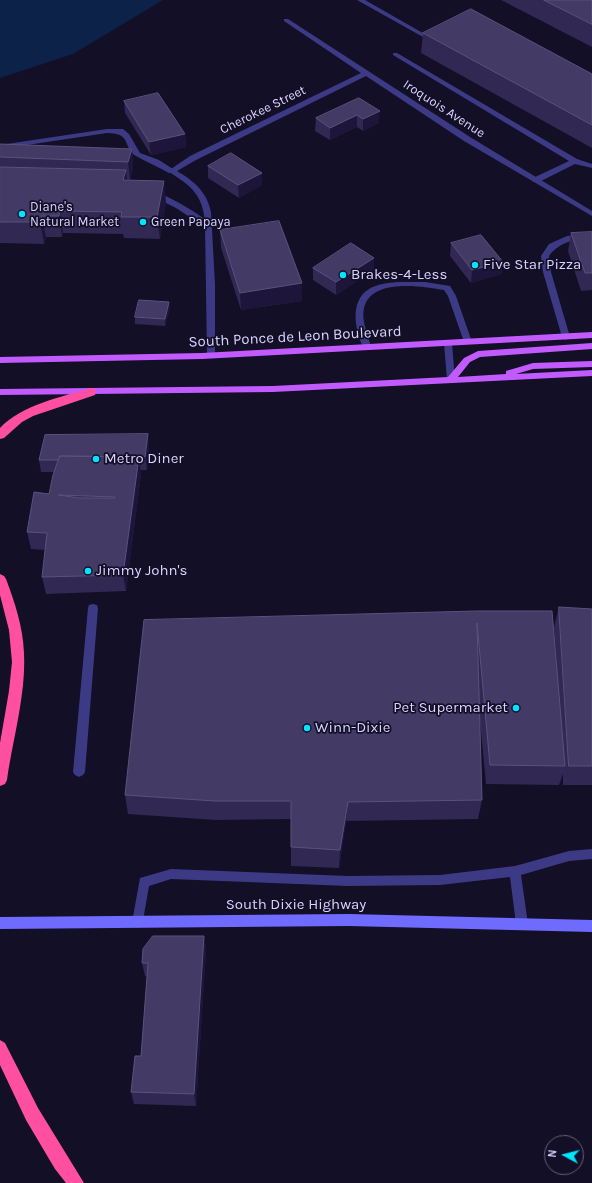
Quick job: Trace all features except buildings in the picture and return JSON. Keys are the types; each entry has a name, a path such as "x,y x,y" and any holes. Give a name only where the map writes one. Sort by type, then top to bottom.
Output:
{"highway":[{"path":"0,434 3,430 19,419 91,392"},
{"path":"0,579 12,616 18,661 0,780"},
{"path":"0,1048 32,1114 61,1163 76,1183"}],"main road":[{"name":"South Ponce de Leon Boulevard","path":"0,360 211,355 592,335"},
{"path":"451,380 466,360 478,354 592,346"},
{"path":"492,378 533,366 592,364"},
{"path":"0,392 273,389 592,373"},
{"name":"South Dixie Highway","path":"0,923 349,920 592,926"}],"street":[{"path":"360,0 425,36"},
{"name":"Iroquois Avenue","path":"286,20 467,139 592,214"},
{"path":"395,54 574,161 592,166"},
{"name":"Cherokee Street","path":"172,171 194,158 366,73"},
{"path":"0,148 107,131 120,131 126,136 133,154 156,162 189,180 203,197 207,209 211,355"},
{"path":"36,142 38,148 44,150"},
{"path":"536,180 574,161"},
{"path":"146,190 159,195 208,225"},
{"path":"566,337 547,272 544,256 552,246 570,238 592,236"},
{"path":"367,347 360,318 360,306 365,296 375,289 394,284 427,284 447,288 452,296 468,342"},
{"path":"448,343 451,380"},
{"path":"79,772 93,608"},
{"path":"138,922 144,882 171,874 348,881 440,880 515,872 569,856 592,854"},
{"path":"515,872 522,924"}],"water":[{"path":"0,0 163,0 73,54 0,78"}],"place":[{"name":"Diane's Natural Market","path":"22,214"},
{"name":"Green Papaya","path":"143,222"},
{"name":"Five Star Pizza","path":"475,265"},
{"name":"Brakes-4-Less","path":"343,275"},
{"name":"Metro Diner","path":"96,459"},
{"name":"Jimmy John's","path":"88,571"},
{"name":"Pet Supermarket","path":"516,708"},
{"name":"Winn-Dixie","path":"307,728"}]}
